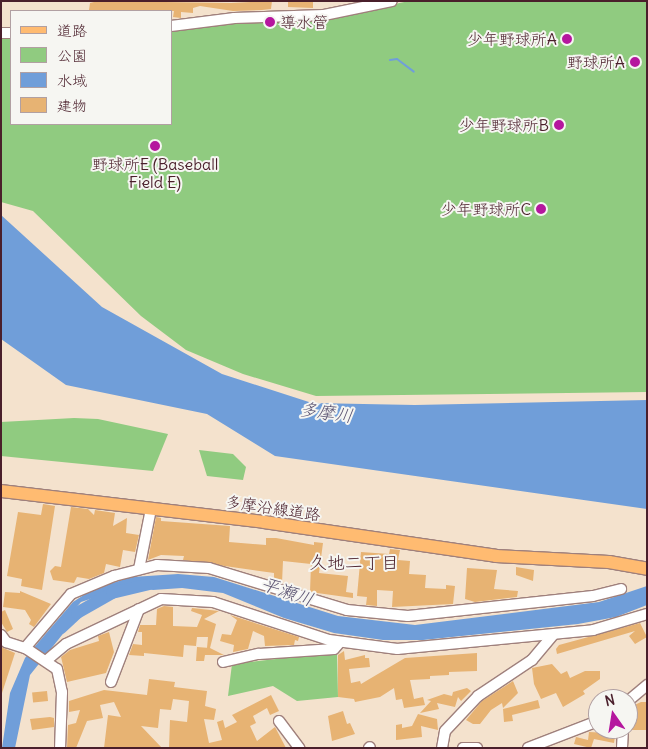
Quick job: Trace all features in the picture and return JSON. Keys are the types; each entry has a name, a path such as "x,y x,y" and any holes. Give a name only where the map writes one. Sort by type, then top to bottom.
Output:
{"main road":[{"name":"多摩沿線道路","path":"1,491 151,509 496,556 609,562 647,569"}],"street":[{"path":"172,26 234,18 324,15 362,4 392,1"},
{"path":"139,569 151,509"},
{"path":"26,648 71,594 139,569 170,565 209,568 347,610 408,616 592,596 621,589"},
{"path":"45,659 66,644 161,599 213,602 340,642 372,647 430,648 553,635 593,630 647,614"},
{"path":"111,682 139,609"},
{"path":"1,635 6,642 26,648 45,659 57,669 62,692 60,748"},
{"path":"442,748 445,731 478,696 532,660 553,635"},
{"path":"223,662 259,654 334,649 340,642"},
{"path":"279,721 300,748"},
{"path":"528,748 588,725"},
{"path":"463,748 477,748"}],"green space":[{"path":"409,1 647,1 647,392 316,396 243,374 186,350 141,316 33,211 1,202 1,38 10,37 10,125 172,125 172,30 245,21 329,18"},
{"path":"74,418 98,419 168,434 153,471 1,456 1,422"},
{"path":"199,450 233,454 246,467 243,480 207,476"},
{"path":"337,652 338,697 297,701 273,686 228,696 232,664"}],"water":[{"name":"多摩川","path":"1,215 102,307 222,374 312,403 415,405 647,400 647,509 275,456 207,414 66,385 1,339"},
{"path":"178,574 214,577 338,616 415,625 599,602 647,586 647,605 616,617 578,624 423,640 383,640 334,633 284,618 223,593 182,588 153,590 132,585 81,602 74,610 70,625 30,675 15,748 2,748 10,693 25,658 73,602 93,589 132,577"}],"building":[{"path":"98,1 231,3 272,1 271,9 262,10 233,11 200,6 193,8 193,13 181,12 181,18 173,17 174,11 172,10 89,10 90,3"},
{"path":"288,1 313,1 313,8 288,7"},
{"path":"43,504 55,506 42,590 21,586 22,579 7,576 18,512 41,515"},
{"path":"71,507 88,509 94,515 95,510 115,513 113,526 127,518 126,533 139,535 135,552 123,550 120,567 106,564 104,573 89,579 77,577 74,583 53,580 50,571 55,566 61,567"},
{"path":"156,517 161,518 161,521 230,526 229,542 266,545 266,538 276,538 314,545 314,542 323,543 319,573 348,576 346,592 353,593 353,598 310,592 311,564 283,561 282,583 274,580 274,573 183,560 184,556 161,555 148,560"},
{"path":"390,549 400,550 398,560 410,561 409,574 426,575 425,588 446,589 446,585 455,586 453,604 392,607 393,591 377,590 377,606 366,605 367,597 357,596 361,552 389,554"},
{"path":"516,567 534,570 533,581 516,575"},
{"path":"467,568 497,570 494,589 518,591 517,597 475,602 465,599"},
{"path":"20,591 51,604 34,627 29,624 31,620 25,610 3,607 5,592 20,593"},
{"path":"164,606 173,607 173,626 197,627 202,615 191,611 192,608 219,611 204,619 216,624 210,648 207,648 208,637 197,637 196,646 184,645 183,657 144,653 144,656 129,655 133,644 142,645 142,632 138,632 140,625 156,625 157,609"},
{"path":"5,610 13,629 7,632 1,622 1,612"},
{"path":"230,615 299,637 298,641 295,640 294,645 265,646 264,636 253,631 248,649 233,652 234,645 220,641 222,634 231,635 237,620"},
{"path":"640,623 647,637 635,644 629,636 635,631 557,654 556,649 559,645"},
{"path":"109,632 114,652 106,673 67,682 61,657 70,650 99,641 98,636"},
{"path":"1,647 15,653 2,693 1,692"},
{"path":"197,647 210,648 224,655 205,655 204,661 196,661"},
{"path":"344,651 345,660 365,655 365,658 369,658 370,667 349,669 351,683 360,681 361,684 405,658 477,653 477,671 449,672 449,675 430,676 430,679 410,680 414,699 423,697 425,705 404,708 402,699 396,700 394,688 380,697 355,702 354,699 338,697 338,655"},
{"path":"552,664 561,674 567,671 570,678 585,671 600,671 600,679 583,691 585,694 563,707 556,693 541,699 534,684 532,668"},
{"path":"149,679 175,682 174,687 207,691 205,706 216,709 214,720 204,719 209,743 222,740 217,722 223,720 225,728 237,722 232,715 271,695 279,711 270,715 267,708 253,716 256,723 250,726 257,741 275,727 286,748 169,748 170,720 187,722 189,701 173,699 171,710 160,709 158,728 141,726 162,748 104,748 108,715 121,717 114,702 100,705 103,718 87,721 76,748 67,748 68,725 76,723 80,710 69,712 69,701 104,690 147,695"},
{"path":"513,681 518,693 503,708 502,703 491,710 480,724 473,724 466,720 482,701"},
{"path":"467,688 471,691 461,701 458,697 455,707 437,703 439,709 420,713 431,701 427,700 444,694 452,696 453,692"},
{"path":"47,691 48,701 33,703 32,693"},
{"path":"538,700 540,708 512,715 513,721 504,722 503,709"},
{"path":"646,702 647,730 638,730 638,703"},
{"path":"343,711 347,724 350,723 355,734 332,741 328,716"},
{"path":"418,714 437,719 438,730 421,726 422,737 396,740 396,725 402,724 402,728 412,726"},
{"path":"54,718 54,727 32,730 30,719"},
{"path":"576,737 588,740 594,739 591,748 574,744"},
{"path":"594,739 615,739 614,743"}],"waterway":[{"path":"390,60 397,59 414,72"},
{"name":"平瀬川","path":"61,628 77,613 112,593 154,583"}],"place":[{"name":"導水管","path":"270,22"},
{"name":"少年野球所A","path":"567,39"},
{"name":"野球所A","path":"635,62"},
{"name":"少年野球所B","path":"559,125"},
{"name":"野球所E (Baseball Field E)","path":"155,146"},
{"name":"少年野球所C","path":"541,209"}],"district":[{"name":"久地二丁目","path":"354,563"}]}
